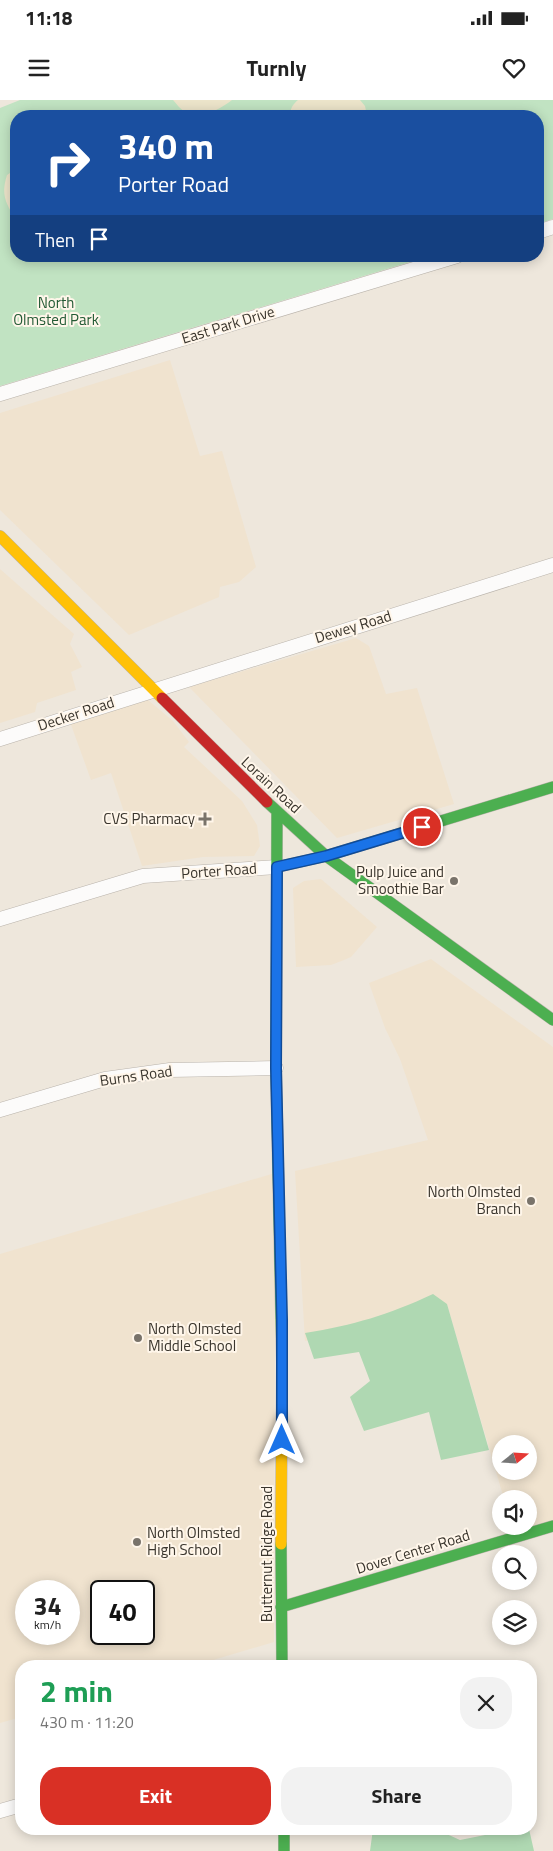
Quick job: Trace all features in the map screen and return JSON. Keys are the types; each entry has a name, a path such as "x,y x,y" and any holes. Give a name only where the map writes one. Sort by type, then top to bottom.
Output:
{"street":[{"name":"East Park Drive","path":"0,394 437,262"},
{"name":"Lorain Road","path":"0,536 277,813 326,856 553,1020"},
{"name":"Dewey Road","path":"152,689 553,565"},
{"name":"Decker Road","path":"0,739 152,689"},
{"name":"Porter Road","path":"0,920 143,876 277,867 326,856 553,787"},
{"name":"Butternut Ridge Road","path":"277,813 276,1068 282,1320 282,1660"},
{"name":"Burns Road","path":"0,1110 105,1079 170,1070 276,1068"},
{"name":"Dover Center Road","path":"281,1607 553,1526"},
{"path":"0,1811 15,1807"},
{"path":"284,1835 284,1851"}],"shaded area":[{"path":"170,360 200,456 222,451 256,567 239,582 220,587 219,597 129,635 0,510 0,413"},
{"path":"0,569 74,634 70,644 82,667 71,672 76,690 37,703 35,712 0,723"},
{"path":"356,638 369,646 386,694 417,688 454,804 337,838 189,687"},
{"path":"148,700 173,721 189,742 184,747 242,801 257,825 260,846 254,856 203,857 142,866 111,773 91,780 70,722"},
{"path":"321,879 377,927 351,957 331,965 296,967 293,888 304,881"},
{"path":"431,959 553,1047 553,1520 537,1525 537,1490 501,1490 498,1480 538,1480 538,1435 492,1435 492,1458 447,1304 305,1341 295,1171 428,1140 400,1059 385,1028 369,983"},
{"path":"275,1173 274,1642 213,1660 15,1660 15,1719 0,1723 0,1254"}],"green space":[{"name":"North Olmsted Park","path":"20,100 553,100 553,219 544,222 544,110 10,110 10,262 410,262 0,386 0,108"},
{"path":"433,1294 447,1304 489,1450 441,1460 429,1412 364,1431 350,1397 370,1381 359,1352 314,1359 305,1333 370,1318 401,1308"},
{"path":"372,1835 449,1835 460,1840 485,1835 530,1835 534,1851 370,1851"}],"sand":[{"path":"173,100 232,100 216,110 183,110"},
{"path":"298,100 360,100 366,110 291,110"},
{"path":"10,173 10,210 4,193 7,175"}],"traffic: fast":[{"path":"277,867 326,856 553,787"},
{"path":"267,802 326,856 553,1020"},
{"path":"277,813 276,1068 282,1363"},
{"path":"281,1607 553,1526"},
{"path":"281,1544 282,1660"},
{"path":"284,1835 284,1851"}],"traffic: slow":[{"path":"0,536 162,698"},
{"path":"281,1544 282,1363"}],"traffic: jam":[{"path":"162,698 267,802"}],"place":[{"name":"CVS Pharmacy","path":"205,819"},
{"name":"Pulp Juice and Smoothie Bar","path":"454,881"},
{"name":"North Olmsted Branch","path":"531,1201"},
{"name":"North Olmsted Middle School","path":"138,1338"},
{"name":"North Olmsted High School","path":"137,1542"}],"route":[{"path":"282,1440 282,1320 276,1068 277,867 326,856 422,827"}]}
